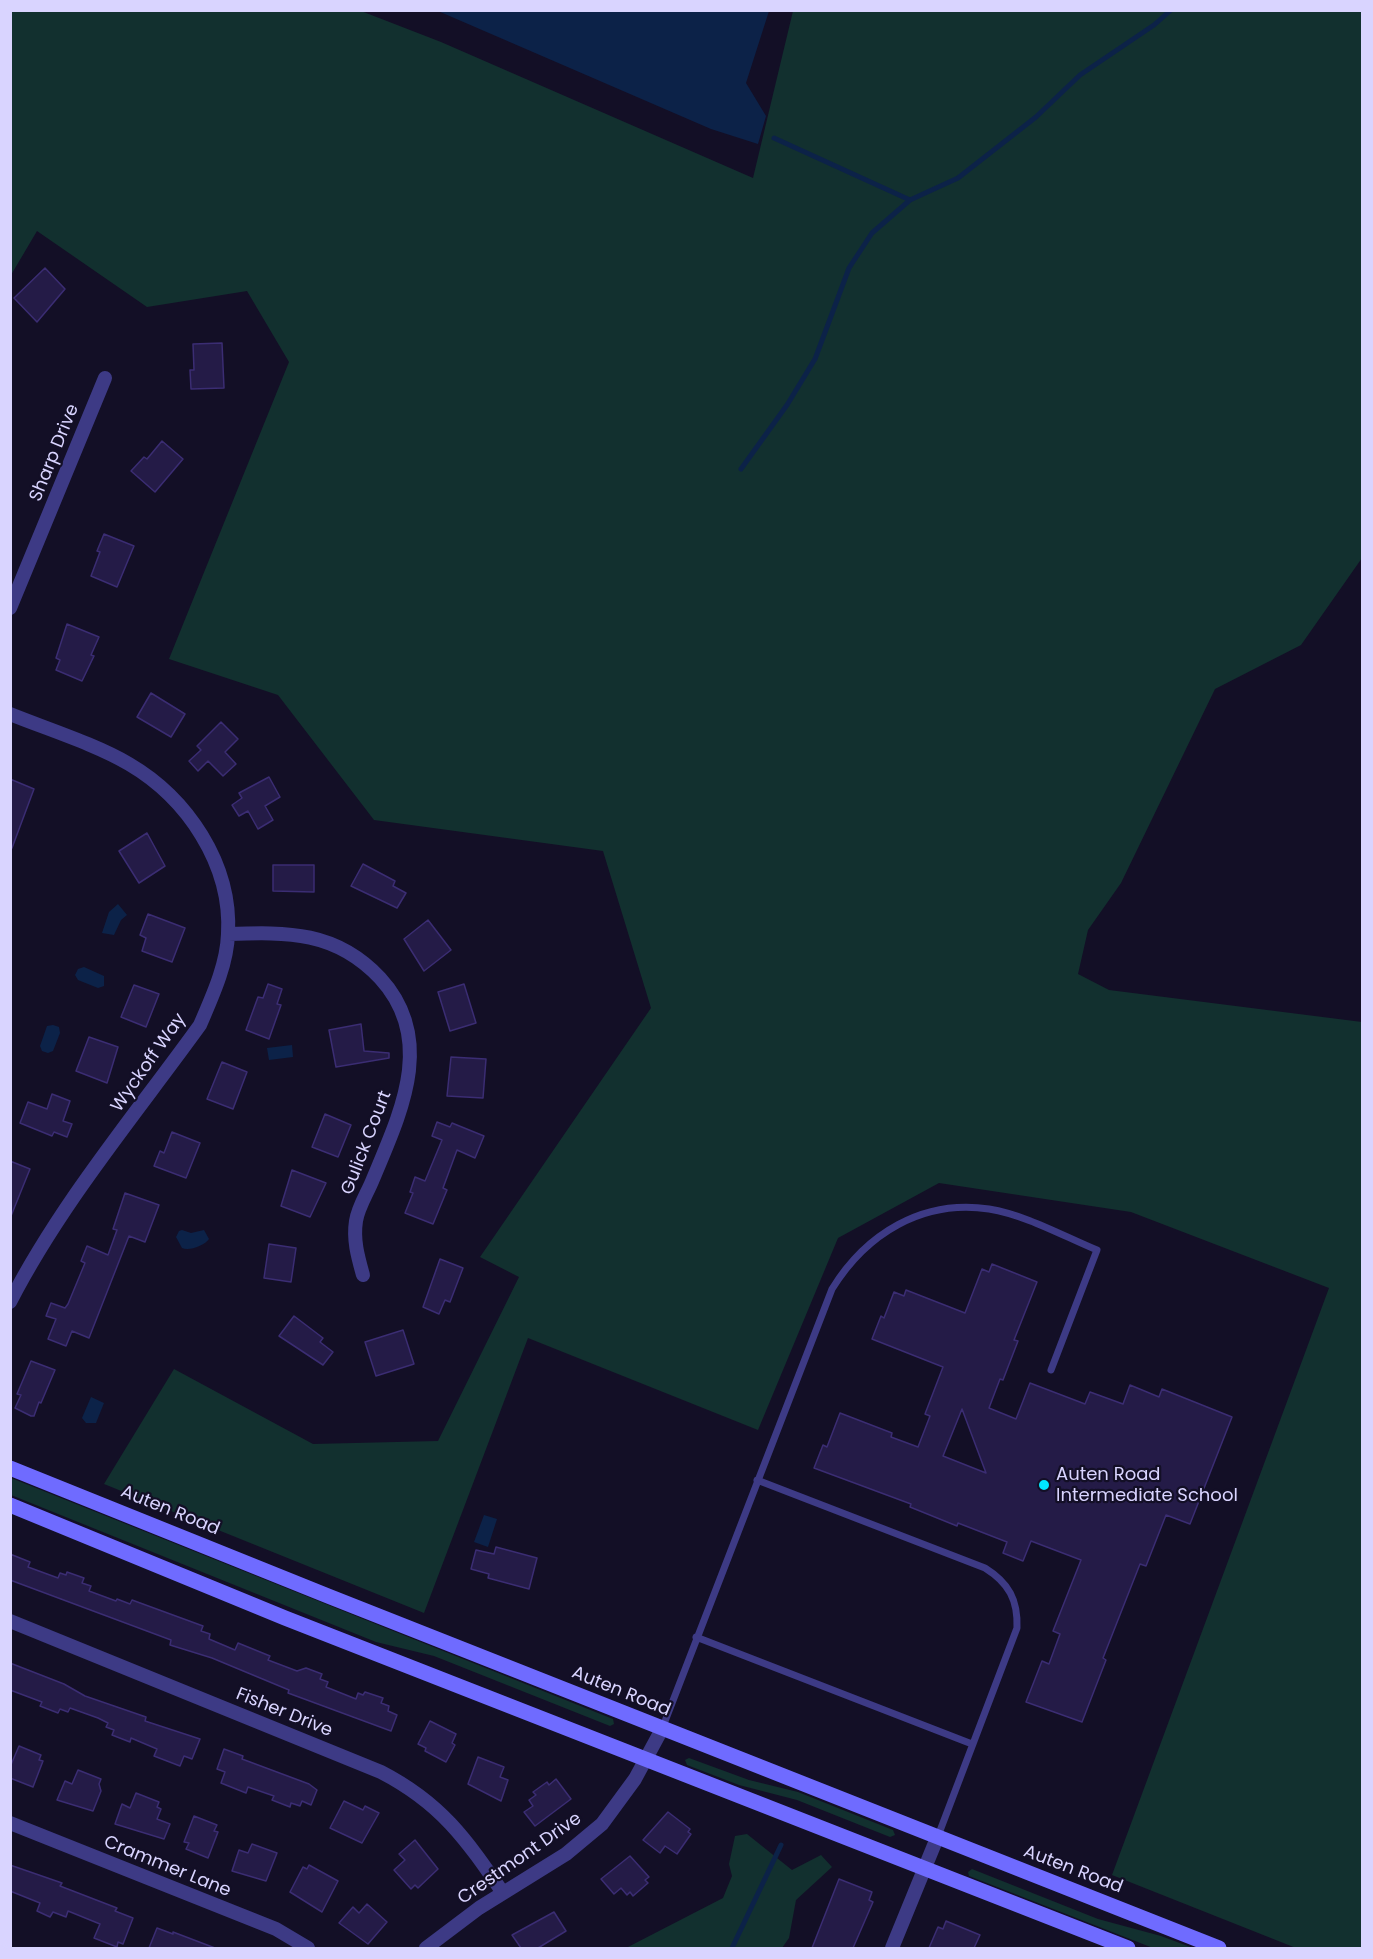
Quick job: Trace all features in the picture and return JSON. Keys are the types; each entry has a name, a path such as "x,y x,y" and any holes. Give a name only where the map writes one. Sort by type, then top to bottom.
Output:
{"street":[{"name":"Sharp Drive","path":"10,608 105,378"},
{"name":"Wyckoff Way","path":"10,714 127,763 173,798 191,818 216,865 228,934 214,993 200,1025 64,1212 30,1264 10,1302"},
{"name":"Gulick Court","path":"228,934 287,934 314,937 335,945 370,968 384,983 399,1008 409,1038 411,1065 399,1118 356,1219 356,1248 363,1275"},
{"name":"Auten Road","path":"10,1468 662,1729 1219,1948"},
{"path":"10,1505 285,1618 1128,1948"},
{"name":"Fisher Drive","path":"10,1621 381,1772 407,1785 446,1817 503,1893"},
{"name":"Crestmont Drive","path":"426,1948 503,1893 566,1854 602,1824 620,1803 662,1729"},
{"name":"Crammer Lane","path":"10,1823 276,1929 308,1948"},
{"path":"892,1948 937,1838"}],"lane":[{"path":"662,1729 832,1289 846,1267 866,1245 889,1227 911,1217 938,1210 966,1207 991,1210 1096,1250 1051,1370"},
{"path":"757,1480 985,1568 1007,1585 1015,1599 1017,1628 937,1838"},
{"path":"696,1637 972,1744"}],"green space":[{"path":"10,11 361,11 441,42 753,178 793,11 1362,11 1362,558 1301,645 1215,689 1121,883 1088,930 1078,974 1109,990 1362,1022 1362,1948 1296,1948 1112,1875 1329,1288 1131,1212 939,1183 838,1238 758,1430 528,1338 424,1613 104,1484 174,1369 313,1444 438,1441 519,1277 480,1257 651,1008 603,851 374,820 278,695 169,659 289,362 247,291 147,307 37,231 11,275"},
{"path":"11,1478 613,1719 614,1724 610,1726 434,1656 376,1642 11,1495"},
{"path":"689,1758 749,1780 798,1792 893,1830 895,1835 890,1837 797,1800 739,1785 687,1765 685,1760"},
{"path":"747,1834 792,1870 821,1855 832,1867 796,1900 789,1938 782,1948 626,1948 723,1898 732,1876 729,1864 735,1836"},
{"path":"972,1869 1098,1919 1161,1936 1193,1948 1153,1948 969,1876 968,1872"}],"water":[{"path":"438,11 769,11 746,83 766,116 758,144 711,129"},
{"path":"118,904 127,915 121,920 114,935 102,933 109,912"},
{"path":"84,967 104,976 104,986 98,988 78,980 75,975 78,969"},
{"path":"47,1026 59,1027 60,1033 53,1051 48,1053 42,1051 40,1046"},
{"path":"292,1045 293,1057 269,1060 267,1048"},
{"path":"182,1230 191,1233 204,1230 209,1239 196,1247 182,1248 176,1237"},
{"path":"91,1397 104,1403 96,1423 86,1423 82,1418"},
{"path":"484,1515 497,1519 488,1547 474,1542"}],"building":[{"path":"45,268 65,289 37,322 14,298"},
{"path":"222,343 224,388 191,389 190,370 194,370 193,344"},
{"path":"162,441 183,459 155,492 131,471 144,457 147,459"},
{"path":"104,534 134,546 117,587 91,576"},
{"path":"67,624 99,637 91,655 94,656 82,681 56,670 60,660 56,658"},
{"path":"151,693 185,714 171,737 137,717"},
{"path":"221,722 238,739 225,752 236,764 223,776 208,761 198,771 189,761 201,750 197,746"},
{"path":"269,777 280,797 265,806 273,820 258,829 248,811 239,816 232,805 242,798 239,793"},
{"path":"10,779 34,789 12,848 10,847"},
{"path":"147,833 165,866 139,883 119,851"},
{"path":"363,864 395,881 393,886 406,893 397,908 351,886"},
{"path":"273,865 314,865 314,892 273,891"},
{"path":"148,914 185,928 172,962 142,951 146,938 140,935"},
{"path":"428,920 451,950 424,971 404,939"},
{"path":"268,984 282,989 277,1004 281,1005 269,1039 246,1030 258,997 263,998"},
{"path":"464,984 476,1023 450,1031 438,992"},
{"path":"134,985 159,994 146,1027 121,1017"},
{"path":"361,1024 364,1051 389,1053 389,1058 336,1067 329,1030"},
{"path":"89,1037 118,1047 107,1083 76,1071"},
{"path":"451,1057 486,1059 483,1098 447,1096"},
{"path":"222,1062 247,1072 233,1109 207,1099"},
{"path":"52,1094 70,1101 63,1121 72,1124 67,1137 54,1132 52,1136 20,1123 28,1102 47,1109"},
{"path":"325,1114 351,1125 338,1157 312,1147"},
{"path":"437,1122 450,1127 452,1123 484,1136 475,1158 457,1150 443,1188 447,1190 433,1224 405,1213 413,1193 410,1192 415,1177 425,1181 442,1140 432,1136"},
{"path":"172,1132 200,1143 186,1178 154,1166 160,1151 164,1153"},
{"path":"10,1161 30,1169 11,1216 10,1216"},
{"path":"292,1170 326,1183 310,1217 281,1206"},
{"path":"125,1193 159,1205 145,1242 129,1236 89,1338 72,1331 66,1346 48,1339 56,1319 46,1316 51,1303 65,1308 68,1304 85,1263 81,1261 87,1246 108,1255 117,1230 113,1229"},
{"path":"269,1244 296,1248 291,1282 264,1278"},
{"path":"440,1259 463,1268 450,1302 445,1300 439,1314 423,1307"},
{"path":"992,1264 1037,1282 1014,1340 1018,1341 989,1408 1016,1419 1030,1383 1085,1404 1090,1392 1123,1404 1130,1385 1159,1397 1162,1389 1232,1417 1190,1524 1166,1515 1146,1566 1140,1564 1103,1658 1106,1660 1082,1722 1026,1702 1042,1661 1049,1664 1060,1634 1053,1631 1081,1560 1031,1541 1023,1561 1003,1553 1007,1542 958,1523 957,1526 910,1507 911,1504 814,1468 823,1445 827,1447 840,1413 892,1433 891,1437 918,1447 930,1416 925,1414 943,1367 872,1339 881,1316 884,1318 894,1292 904,1296 906,1290 965,1313 982,1269 989,1272","holes":["962,1409 986,1473 943,1456"]},
{"path":"294,1316 323,1338 320,1342 333,1352 323,1365 279,1336"},
{"path":"403,1330 414,1364 376,1376 365,1342"},
{"path":"31,1361 55,1370 34,1416 15,1408 21,1395 17,1394"},
{"path":"496,1547 537,1558 529,1589 488,1578 489,1574 471,1569 476,1550 494,1554"},
{"path":"10,1554 30,1562 28,1567 58,1578 60,1573 66,1575 67,1572 84,1578 82,1583 91,1586 89,1591 130,1604 132,1600 203,1626 201,1631 210,1634 209,1639 235,1650 238,1643 270,1656 268,1660 297,1671 306,1668 322,1674 320,1679 328,1682 326,1687 356,1699 358,1693 363,1695 365,1692 383,1698 381,1703 389,1706 388,1711 397,1715 391,1731 288,1693 289,1690 212,1658 170,1645 171,1640 10,1580"},
{"path":"10,1663 64,1684 85,1696 146,1717 145,1721 200,1739 192,1759 184,1756 180,1766 154,1756 157,1749 131,1738 130,1742 112,1735 114,1730 106,1727 108,1723 98,1718 70,1708 68,1712 60,1709 58,1713 40,1706 42,1702 10,1690"},
{"path":"430,1721 456,1734 452,1743 455,1745 446,1762 425,1751 426,1748 418,1744"},
{"path":"19,1746 41,1755 39,1760 43,1761 33,1787 10,1778 10,1767"},
{"path":"224,1749 243,1756 242,1759 309,1784 317,1790 311,1805 302,1801 300,1806 291,1803 290,1807 272,1800 274,1796 248,1787 246,1793 221,1783 225,1772 217,1769"},
{"path":"478,1757 504,1767 500,1777 508,1780 501,1801 468,1784"},
{"path":"78,1770 101,1779 99,1784 101,1791 93,1811 57,1800 65,1781 72,1784"},
{"path":"556,1779 571,1799 535,1826 524,1812 533,1806 529,1800 536,1795 533,1792 547,1782 549,1785"},
{"path":"136,1793 159,1802 157,1807 161,1809 157,1819 170,1824 164,1839 115,1824 122,1804 130,1808"},
{"path":"344,1801 363,1810 365,1806 379,1813 362,1843 330,1828"},
{"path":"668,1812 690,1829 688,1832 691,1834 677,1854 665,1846 660,1853 643,1840"},
{"path":"194,1816 217,1825 214,1831 218,1832 208,1858 186,1849 189,1843 184,1842"},
{"path":"415,1840 438,1869 418,1888 415,1885 411,1889 394,1870 405,1860 399,1854"},
{"path":"252,1844 277,1853 266,1881 232,1871 239,1850 248,1853"},
{"path":"630,1856 649,1877 645,1880 648,1883 633,1896 630,1892 627,1895 621,1888 614,1894 601,1879"},
{"path":"10,1865 62,1883 60,1886 117,1908 115,1911 133,1918 123,1944 118,1942 117,1947 94,1938 100,1924 68,1911 66,1917 53,1912 50,1917 37,1911 40,1903 10,1891"},
{"path":"309,1865 338,1881 322,1912 290,1892 303,1867 307,1869"},
{"path":"839,1879 872,1892 869,1900 873,1902 853,1948 812,1948"},
{"path":"367,1904 387,1922 368,1944 339,1923 353,1907 359,1913"},
{"path":"554,1912 566,1931 538,1948 521,1948 512,1935"},
{"path":"946,1921 980,1935 974,1948 929,1948 938,1927 943,1929"},
{"path":"157,1928 173,1934 173,1932 215,1948 149,1948"}],"waterway":[{"path":"741,469 787,405 815,359 849,268 872,233 910,200 958,178 1036,117 1080,75 1154,25 1171,10"},
{"path":"774,138 910,200"},
{"path":"732,1948 781,1845"}],"place":[{"name":"Auten Road Intermediate School","path":"1044,1485"}]}
